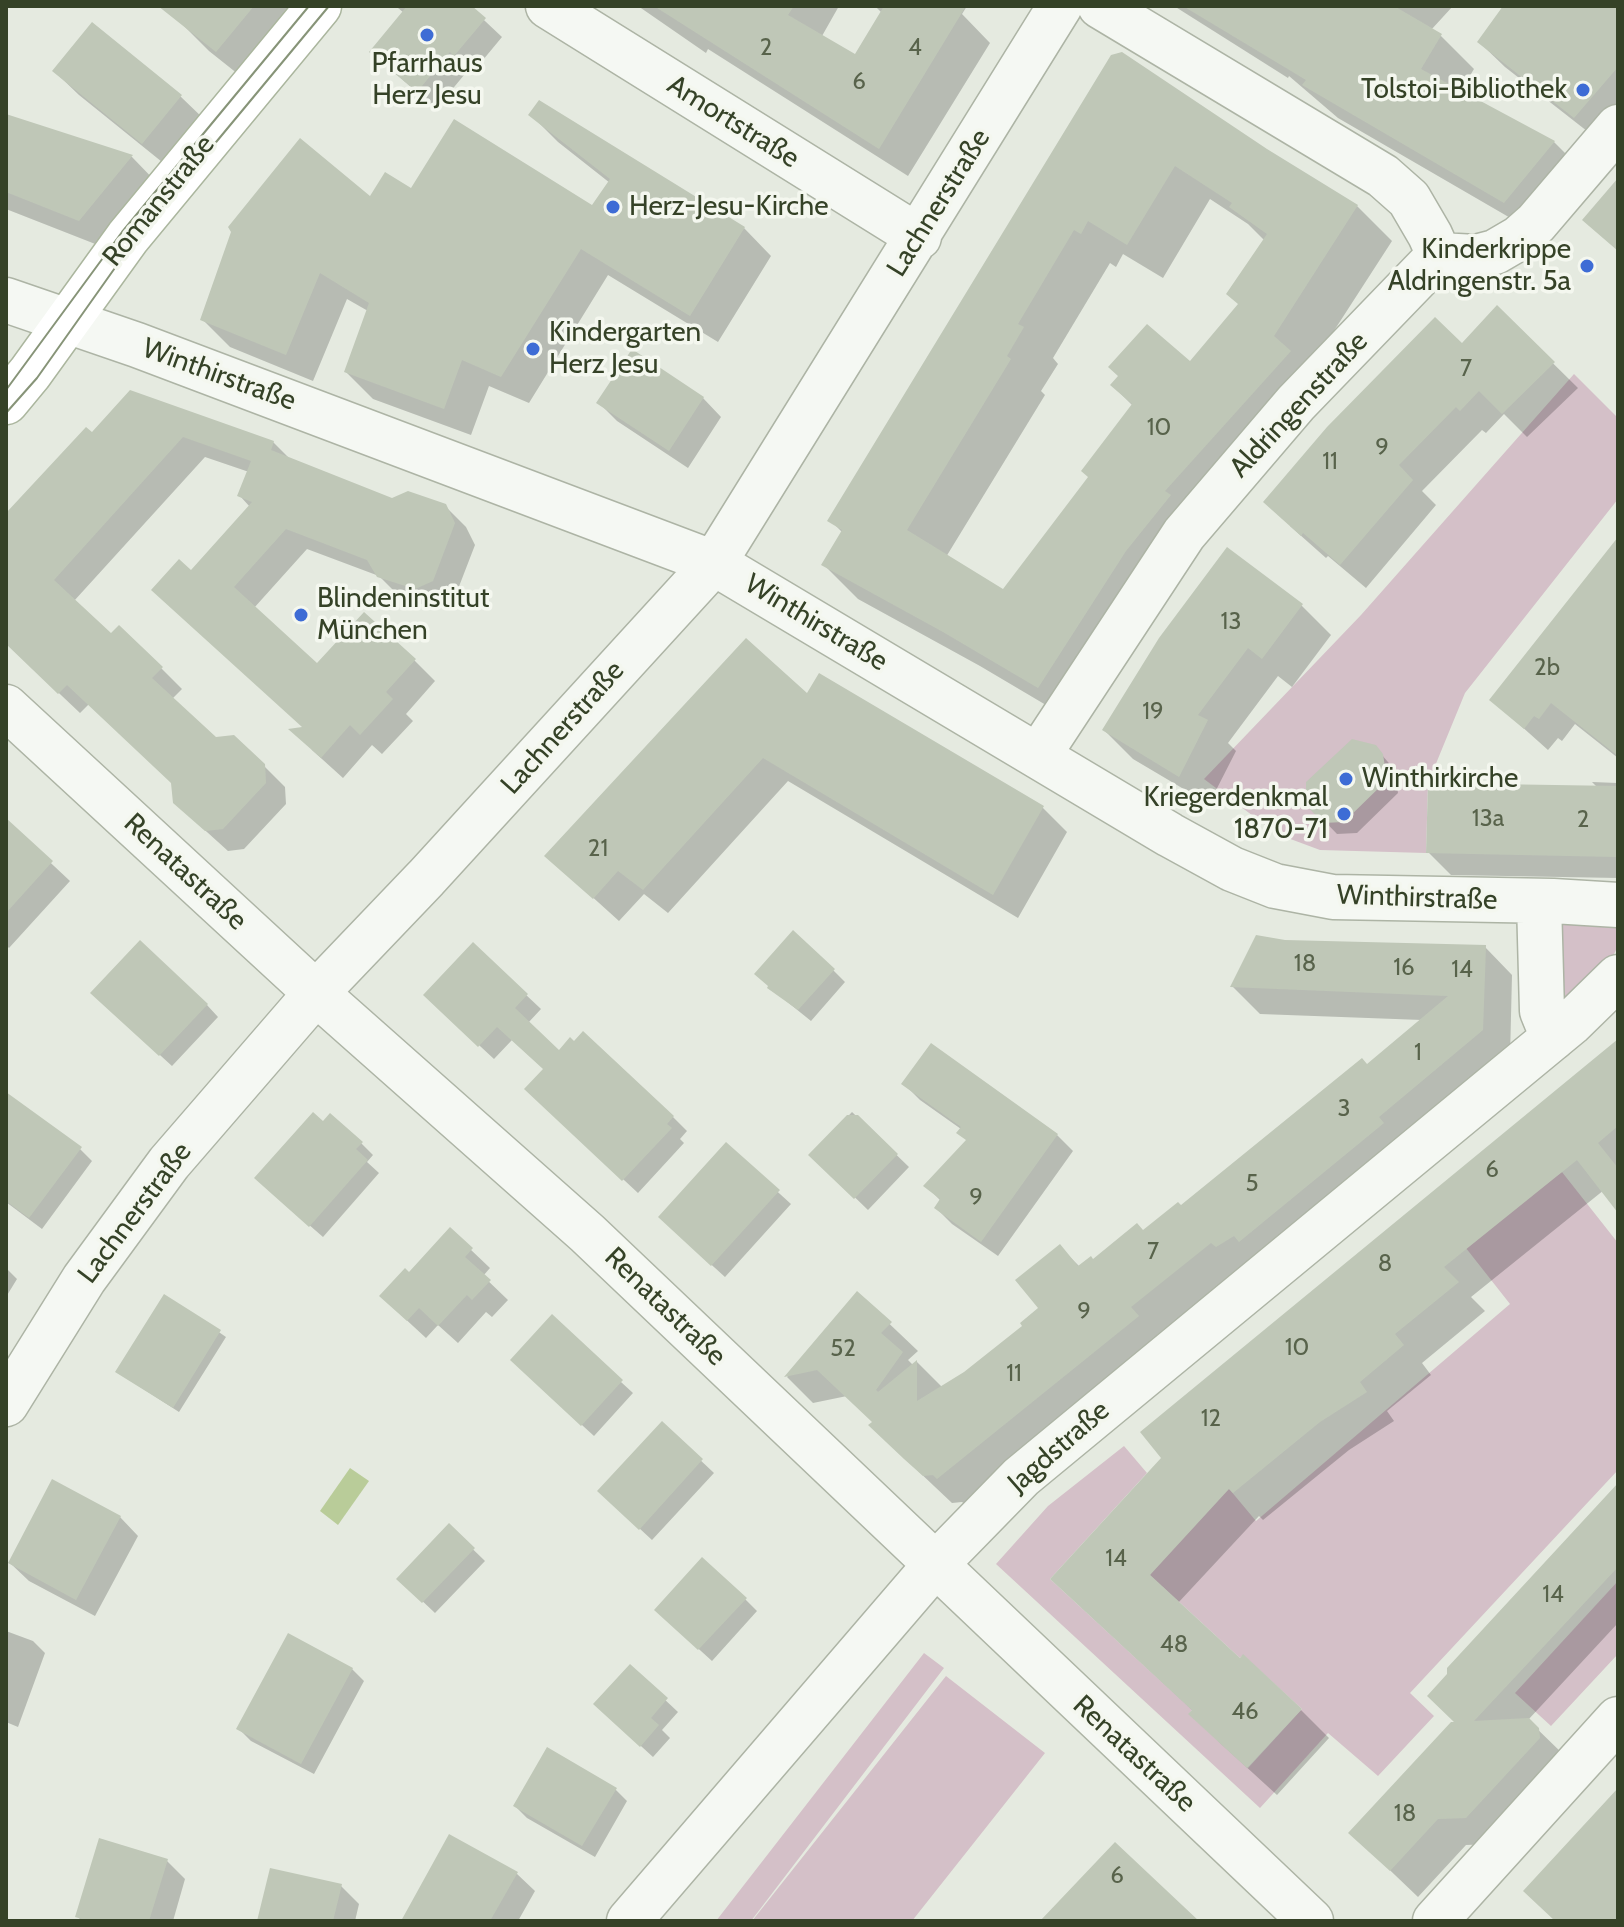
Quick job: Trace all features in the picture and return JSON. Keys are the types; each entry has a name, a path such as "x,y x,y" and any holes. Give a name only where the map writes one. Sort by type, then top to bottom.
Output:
{"main road":[{"name":"Romanstraße","path":"6,402 128,237 319,6"}],"street":[{"name":"Amortstraße","path":"548,6 919,237"},
{"name":"Lachnerstraße","path":"6,1404 84,1279 169,1163 316,993 426,878 714,563 1060,6"},
{"path":"1100,6 1383,176 1409,199 1439,255 1476,257 1495,252 1519,238 1536,223 1618,127"},
{"name":"Aldringenstraße","path":"1038,756 1184,534 1296,403 1439,255"},
{"name":"Winthirstraße","path":"6,300 304,407 714,563 1170,835 1232,869 1275,886 1333,897 1618,905"},
{"name":"Renatastraße","path":"6,707 316,993 587,1233 1311,1921"},
{"path":"1539,902 1542,1011 1553,1038"},
{"name":"Jagdstraße","path":"629,1921 935,1565 1021,1477 1553,1038 1618,977"},
{"path":"1442,1919 1618,1719"}],"shaded area":[{"path":"1574,374 1618,418 1618,499 1465,693 1428,783 1426,853 1320,850 1277,834 1204,779 1361,615"},
{"path":"1558,912 1618,918 1618,946 1605,972 1559,1019"},
{"path":"1562,1172 1618,1243 1618,1470 1410,1693 1434,1716 1378,1776 1328,1733 1260,1808 996,1564 1048,1506 1124,1446 1147,1473 1050,1579 1192,1710 1189,1714 1248,1768 1302,1709 1243,1655 1240,1658 1150,1575 1210,1466 1256,1521 1510,1304 1458,1238"},
{"path":"350,1468 369,1481 338,1525 320,1511"},
{"path":"1618,1581 1618,1654 1551,1726 1515,1693"},
{"path":"924,1653 944,1668 751,1921 716,1921"},
{"path":"946,1676 1045,1753 912,1921 752,1921"}],"building":[{"path":"158,6 254,6 216,52"},
{"name":"Pfarrhaus Herz Jesu","path":"407,6 472,6 486,18 454,56 450,52 417,92 369,52"},
{"path":"654,6 794,6 788,15 855,54 884,6 966,6 879,149"},
{"path":"1183,6 1394,6 1442,34 1421,69 1555,141 1504,203 1302,85 1306,80"},
{"path":"1503,6 1618,6 1618,67 1574,118 1477,42"},
{"path":"92,22 182,95 142,144 52,71"},
{"path":"1122,52 1267,149 1358,205 1274,336 1291,351 1165,491 1171,495 1126,551 1038,688 821,565 842,530 827,521 1111,55","holes":["1175,166 1232,203 1229,207 1267,234 1226,294 1238,304 1190,361 1147,324 1108,367 1118,376 1110,385 1132,404 1081,471 1088,477 1003,589 907,530 1011,359 1007,356 1024,327 1018,324 1074,230 1081,234 1088,221 1127,245"]},
{"path":"539,100 745,227 690,316 581,249 501,377 462,360 444,409 344,372 369,303 320,273 286,355 200,320 231,232 228,227 300,138 370,196 385,172 411,188 454,119 592,205 610,179 528,115"},
{"path":"6,114 133,155 79,221 6,192"},
{"path":"1618,178 1618,251 1582,220"},
{"path":"1497,305 1555,362 1502,414 1479,391 1460,411 1456,407 1399,465 1413,480 1340,565 1263,502 1327,427 1435,317 1462,343"},
{"path":"632,349 704,397 669,451 596,403"},
{"path":"130,390 274,441 271,450 392,498 408,491 446,504 455,523 433,581 415,589 377,577 367,560 286,529 234,587 317,663 364,612 416,659 386,692 393,699 360,735 350,725 321,758 288,729 302,727 151,590 179,559 191,570 252,502 237,496 251,461 183,437 54,580 111,633 119,625 163,667 152,678 216,737 234,735 265,764 266,783 223,829 205,831 173,803 171,783 67,685 58,694 6,644 6,513 86,427 92,432"},
{"path":"1618,537 1618,756 1551,703 1539,719 1534,716 1524,729 1489,700"},
{"path":"1227,547 1303,604 1262,659 1248,648 1198,715 1208,720 1179,777 1102,730 1159,638"},
{"path":"746,638 807,693 819,673 1044,806 993,895 763,758 643,890 618,871 593,899 544,856"},
{"name":"Winthirkirche","path":"1352,739 1376,745 1383,754 1387,780 1344,822 1323,823 1306,805 1306,782"},
{"path":"1428,783 1618,786 1618,857 1426,853"},
{"path":"6,818 53,861 6,913"},
{"path":"793,930 835,969 798,1010 767,988 754,974"},
{"path":"1256,935 1285,940 1486,945 1483,1030 1379,1117 1384,1123 1239,1242 1234,1236 1216,1247 1211,1243 1131,1307 1139,1316 937,1479 933,1475 923,1476 904,1459 868,1425 872,1422 817,1370 784,1377 857,1291 892,1322 881,1333 903,1352 876,1390 878,1392 917,1360 917,1401 964,1372 1022,1326 1020,1323 1038,1308 1015,1280 1060,1244 1078,1266 1091,1256 1093,1259 1137,1223 1143,1230 1178,1202 1181,1205 1362,1058 1367,1064 1448,996 1230,987"},
{"path":"140,940 208,1004 159,1056 90,993"},
{"path":"473,942 528,994 515,1008 559,1050 570,1037 574,1041 583,1031 674,1116 667,1124 672,1128 622,1181 524,1089 543,1069 497,1027 478,1047 423,995"},
{"path":"1618,1039 1618,1126 1598,1143 1618,1168 1618,1213 1577,1160 1444,1267 1459,1282 1395,1334 1404,1345 1360,1382 1367,1392 1320,1422 1233,1493 1229,1489 1150,1575 1240,1658 1243,1654 1302,1709 1247,1768 1188,1714 1192,1710 1050,1579 1161,1458 1140,1432"},
{"path":"931,1043 1058,1134 981,1242 934,1208 940,1199 923,1186 966,1140 956,1133 961,1127 901,1084"},
{"path":"6,1092 82,1147 29,1218 6,1201"},
{"path":"313,1112 323,1121 330,1113 363,1142 356,1149 368,1160 309,1227 254,1178"},
{"path":"847,1115 858,1115 898,1154 854,1199 808,1155"},
{"path":"726,1142 780,1190 711,1266 658,1217"},
{"path":"450,1227 473,1248 465,1257 491,1280 472,1300 467,1295 438,1326 419,1308 407,1321 379,1296 405,1268 409,1272"},
{"path":"164,1294 221,1330 173,1408 115,1372"},
{"path":"552,1314 623,1380 581,1426 510,1360"},
{"path":"662,1421 703,1459 639,1530 597,1491"},
{"path":"52,1479 121,1516 76,1600 8,1563"},
{"path":"1618,1483 1618,1567 1474,1721 1529,1718 1539,1728 1540,1738 1466,1818 1438,1819 1390,1871 1348,1833 1454,1722 1427,1696 1447,1674 1447,1668"},
{"path":"449,1523 475,1548 422,1603 396,1579"},
{"path":"702,1557 747,1598 698,1650 654,1610"},
{"path":"288,1633 353,1668 301,1764 236,1729"},
{"path":"630,1664 668,1698 651,1718 659,1725 640,1747 593,1704"},
{"path":"547,1747 617,1788 582,1846 513,1806"},
{"path":"1618,1788 1618,1921 1555,1921 1523,1891"},
{"path":"449,1834 518,1872 490,1921 401,1921"},
{"path":"99,1838 168,1859 149,1921 89,1921 75,1917"},
{"path":"1115,1842 1199,1921 1040,1921"},
{"path":"270,1868 342,1884 333,1921 257,1921"}],"tram line":[{"path":"6,390 122,232 309,6"},
{"path":"6,413 37,378 134,241 329,6"}],"place":[{"name":"Pfarrhaus Herz Jesu","path":"427,35"},
{"name":"Tolstoi-Bibliothek","path":"1583,90"},
{"name":"Herz-Jesu-Kirche","path":"613,207"},
{"name":"Kinderkrippe Aldringenstr. 5a","path":"1587,266"},
{"name":"Kindergarten Herz Jesu","path":"533,349"},
{"name":"Blindeninstitut München","path":"301,615"},
{"name":"Winthirkirche","path":"1346,779"},
{"name":"Kriegerdenkmal 1870-71","path":"1344,814"}]}
